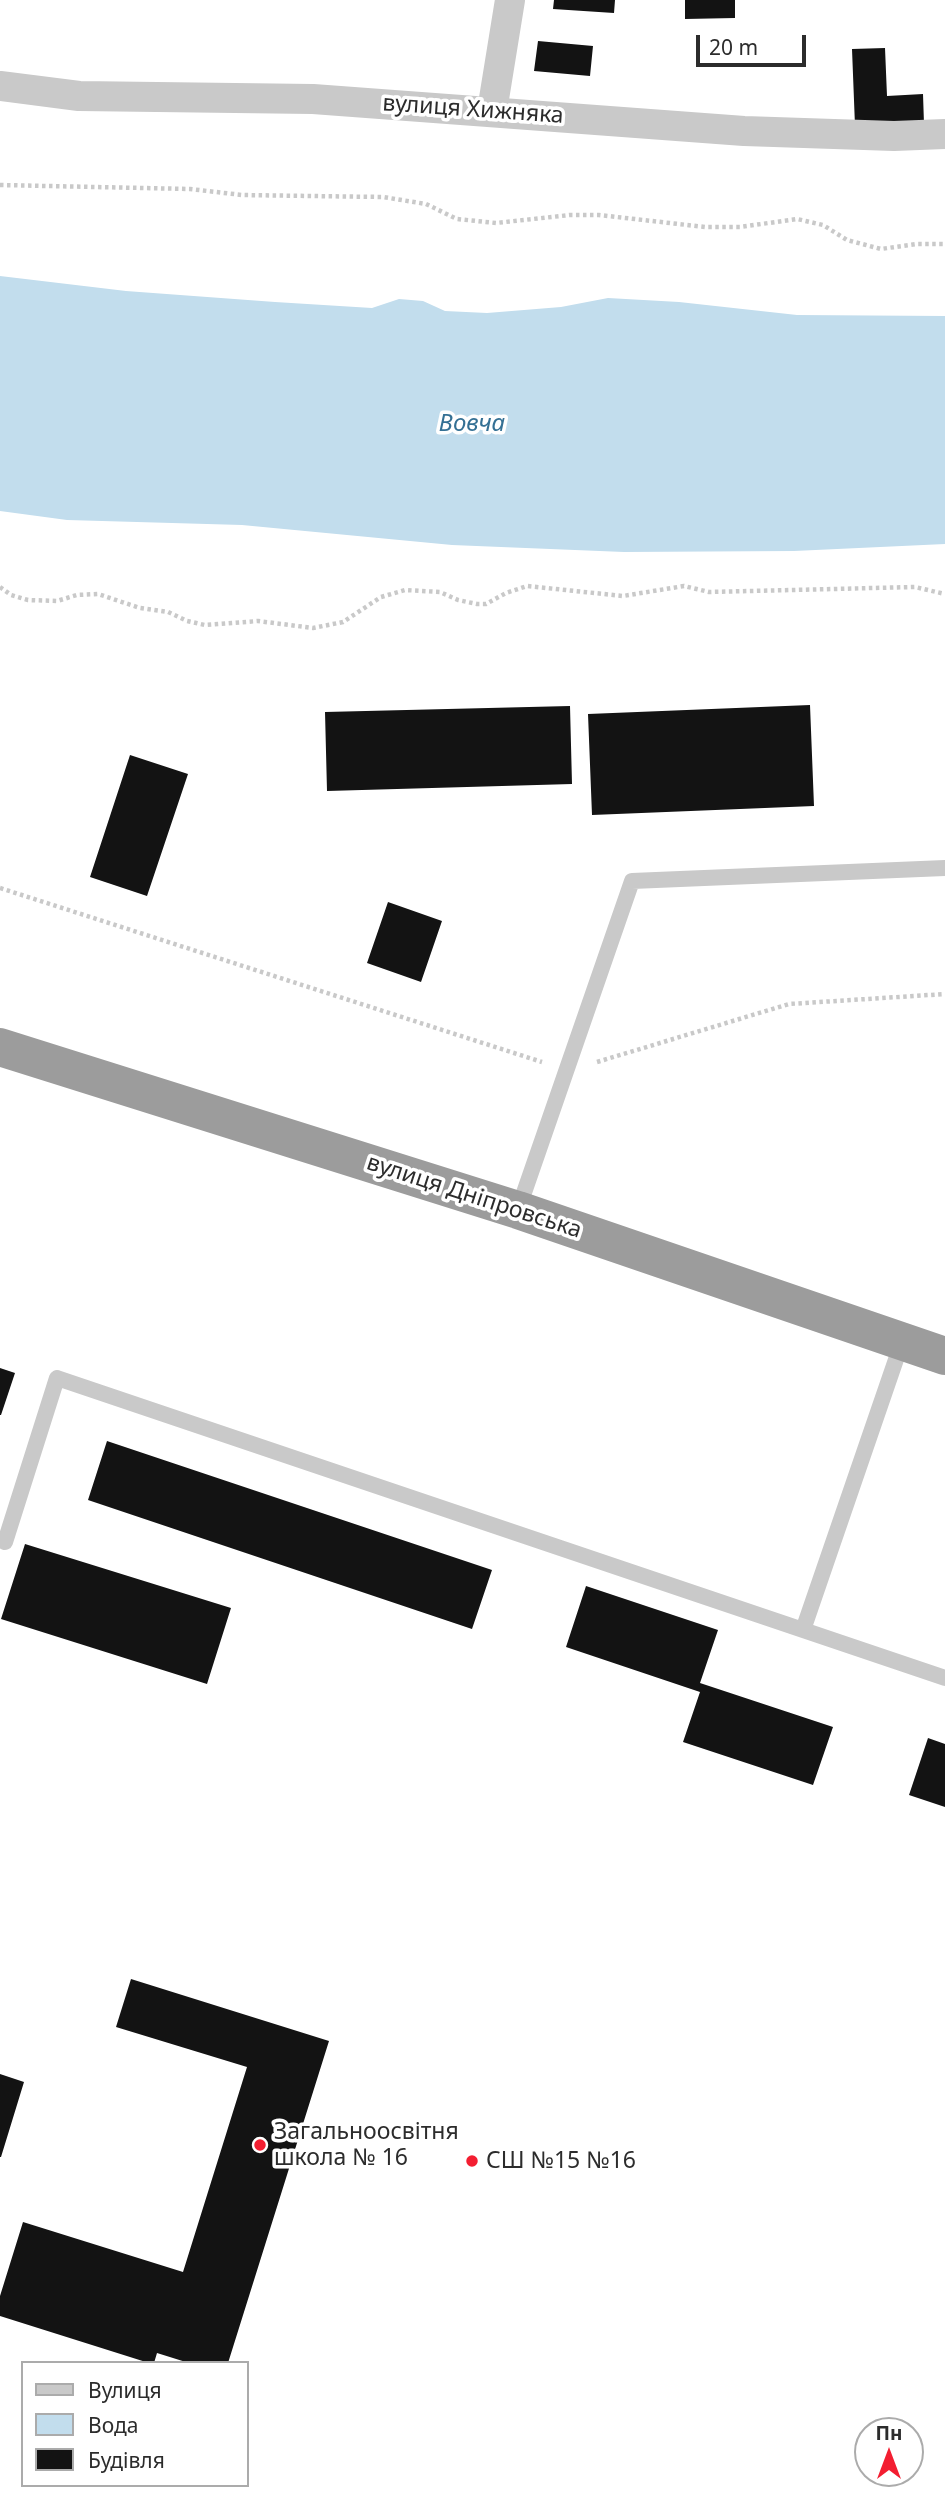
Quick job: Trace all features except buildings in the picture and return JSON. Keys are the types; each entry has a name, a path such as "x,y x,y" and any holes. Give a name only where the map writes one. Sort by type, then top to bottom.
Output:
{"highway":[{"name":"вулиця Дніпровська","path":"0,1047 518,1210 945,1356"}],"street":[{"path":"492,111 510,0"},
{"name":"вулиця Хижняка","path":"0,86 79,96 313,99 744,131 894,136 945,134"}],"lane":[{"path":"518,1210 632,881 945,868"},
{"path":"803,1630 902,1342"},
{"path":"0,1540 5,1542 57,1378 945,1678"}],"path":[{"path":"0,185 190,189 242,195 383,197 426,204 457,219 496,223 570,215 599,215 705,227 740,227 797,219 823,225 847,240 881,249 916,244 945,244"},
{"path":"0,587 11,595 28,600 57,601 77,595 98,594 140,608 168,612 187,621 205,625 258,621 313,628 343,622 381,597 405,590 440,592 477,604 486,604 527,586 622,596 684,586 709,592 915,587 945,594"},
{"path":"0,888 568,1071 789,1004 945,994"}],"water":[{"name":"Вовча","path":"0,276 126,291 372,308 399,299 423,301 445,311 487,313 561,307 608,298 679,302 797,315 945,316 945,544 794,551 624,552 452,545 242,525 67,520 0,511"}],"place":[{"name":"Загальноосвітня школа № 16","path":"260,2145"},
{"name":"СШ №15 №16","path":"472,2161"}]}
